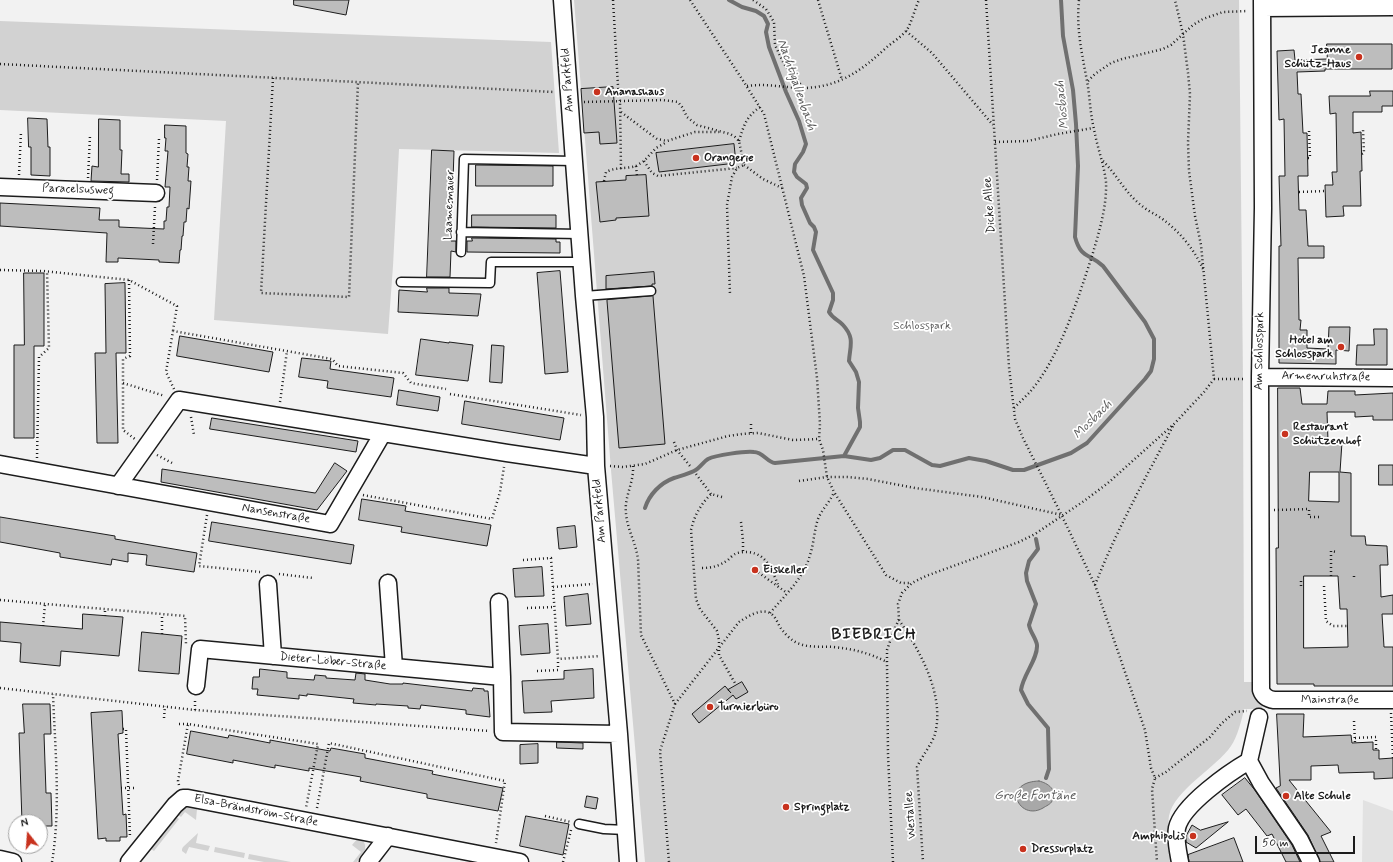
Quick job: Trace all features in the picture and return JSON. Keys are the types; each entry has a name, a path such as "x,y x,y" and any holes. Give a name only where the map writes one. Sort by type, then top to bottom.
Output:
{"street":[{"name":"Am Parkfeld","path":"562,0 584,296 595,417 596,466 619,734 628,862"},
{"path":"1262,4 1393,7"},
{"name":"Am Schlosspark","path":"1262,4 1260,376 1261,690 1264,696 1268,698"},
{"name":"Paracelsusweg","path":"0,186 156,193"},
{"name":"Armenruhstraße","path":"1260,376 1393,378"},
{"path":"118,486 179,400 596,466"},
{"name":"Nansenstraße","path":"0,464 330,524 383,433"},
{"name":"Dieter-Löber-Straße","path":"270,577 273,656"},
{"name":"Dieter-Löber-Straße","path":"388,583 394,667"},
{"path":"499,602 503,732 619,734"},
{"path":"196,686 200,649"},
{"name":"Dieter-Löber-Straße","path":"200,649 502,677"},
{"name":"Mainstraße","path":"1268,698 1274,700 1392,700"},
{"path":"1254,714 1249,761 1261,783 1300,840 1311,862"},
{"path":"1180,862 1176,835 1177,826 1182,816 1193,804 1226,775 1249,761"},
{"name":"Elsa-Brändström-Straße","path":"130,861 175,805 183,798 188,798 516,862"},
{"path":"368,862 388,836"},
{"path":"0,859 13,862"}],"lane":[{"name":"Laamemauer","path":"461,252 464,159 574,161"},
{"path":"461,232 580,234"},
{"path":"401,282 490,283 491,262 582,262"},
{"path":"584,296 651,291"},
{"path":"579,824 604,829 626,830"}],"path":[{"path":"613,0 620,101 621,169"},
{"path":"690,0 760,107 770,137 804,276 818,378 820,424 819,439 823,450 827,477 834,492 886,575 901,583 912,583"},
{"path":"753,0 766,9 774,22 775,45 784,64 804,88"},
{"path":"818,0 842,80"},
{"path":"747,86 758,84 804,88 831,84 842,80 866,66 906,31 919,0"},
{"name":"Dicke Allee","path":"986,0 1009,367 1015,419 1095,585 1145,730 1151,768 1155,778"},
{"path":"1014,408 1030,392 1046,368 1061,339 1076,303 1089,265 1103,215 1106,183 1103,161 1093,128 1079,36 1079,0"},
{"path":"894,862 888,755 887,650 899,619 898,604 902,593 912,583 926,576 1019,542 1035,534 1084,501 1108,483 1175,423 1214,379 1201,245 1195,216 1189,171 1188,143 1190,94 1183,34 1175,0"},
{"path":"1087,82 1095,74 1111,63 1163,49 1178,39 1193,25 1209,17 1223,12 1239,12"},
{"path":"906,31 932,53 993,125"},
{"path":"0,64 358,82 620,101 662,100 678,102 687,117 698,125 730,134 739,141"},
{"path":"273,78 261,293 349,297 358,82"},
{"path":"760,107 753,112 746,121 739,141 744,165 763,179 782,188"},
{"path":"620,112 657,139 668,141"},
{"path":"995,142 1028,141 1093,128"},
{"path":"1362,154 1364,153 1363,128"},
{"path":"1308,158 1310,158 1310,130"},
{"path":"18,187 21,132"},
{"path":"604,181 606,172 609,170 636,166 644,161 656,148 668,141 695,132 722,132"},
{"path":"87,190 90,136"},
{"path":"153,244 159,139"},
{"path":"644,161 652,173 658,176 737,168 744,165"},
{"path":"1103,161 1142,206 1167,222 1175,230 1191,248 1204,272"},
{"path":"636,166 637,176"},
{"path":"730,295 727,205 732,177 737,168"},
{"path":"1299,192 1325,191"},
{"path":"0,270 47,271 129,280 177,306 166,372 179,400"},
{"path":"37,471 39,357 49,348 47,271"},
{"path":"129,280 130,356 122,359 122,430 166,461 174,464"},
{"path":"174,331 332,359 338,366 403,373 412,383 446,389"},
{"path":"278,416 287,351"},
{"path":"1214,379 1243,380 1260,376"},
{"path":"123,383 179,400"},
{"path":"450,394 595,417"},
{"path":"190,415 194,435"},
{"path":"751,422 751,433"},
{"path":"1095,585 1106,557 1133,501 1175,423"},
{"path":"596,466 623,468 645,464 677,450 728,436 751,433 793,440 819,439"},
{"path":"674,442 677,450 690,466"},
{"path":"349,492 492,519 500,492 507,453"},
{"path":"633,466 626,514 637,549 641,635 675,704"},
{"path":"696,474 711,494 722,497"},
{"path":"799,481 827,477 861,478 916,488 982,497 1062,516"},
{"path":"770,613 805,569 819,518 834,492"},
{"path":"711,494 693,519 691,530 696,599 700,609 718,635 719,655 736,685"},
{"path":"209,502 199,566 270,577 313,578"},
{"path":"1260,510 1309,510 1309,517 1321,517"},
{"path":"741,522 743,552"},
{"path":"1331,576 1332,551 1336,552"},
{"path":"702,568 714,568 735,554 743,552 754,553 764,558 771,568 779,587"},
{"path":"523,560 551,558 558,670 537,671"},
{"path":"756,570 787,593"},
{"path":"1301,581 1301,586"},
{"path":"553,587 606,583"},
{"path":"1324,586 1326,621 1333,626 1348,626"},
{"path":"0,600 185,616 186,644 200,649"},
{"path":"43,626 45,604"},
{"path":"527,608 555,606"},
{"path":"105,609 105,616"},
{"path":"669,862 660,751 675,704 738,622 749,615 761,612 770,613 775,618 782,631 798,644 807,646 833,647 856,651 869,654 887,662"},
{"path":"162,614 162,634"},
{"name":"Westallee","path":"899,619 915,645 931,679 936,698 937,718 934,736 917,767 923,862"},
{"path":"558,659 612,656"},
{"path":"0,688 195,710 503,732"},
{"path":"52,694 57,809 56,841 52,862"},
{"path":"1392,700 1393,758"},
{"path":"164,718 165,706"},
{"path":"1157,862 1152,789 1155,778 1166,772 1210,737 1222,723 1235,712 1254,714"},
{"path":"1354,721 1355,743"},
{"path":"179,724 188,724 318,744 309,821"},
{"path":"183,798 178,781 188,724"},
{"path":"123,729 126,729 130,861"},
{"path":"1355,738 1376,737 1376,750"},
{"path":"309,821 329,743 505,781 493,857"},
{"path":"121,788 134,788"},
{"path":"545,820 545,816 572,822 563,862"}],"shaded area":[{"path":"1363,800 1393,811 1393,862 1362,862"}],"green space":[{"name":"Schlosspark","path":"574,0 1239,0 1243,380 1244,682 1254,682 1257,699 1263,704 1262,709 1244,709 1241,723 1231,746 1216,763 1187,788 1172,806 1169,816 1169,832 1173,862 645,862 611,470"},
{"path":"0,21 551,42 559,153 399,149 388,334 214,320 226,121 0,110"},
{"path":"186,806 200,806 199,809 197,809 196,820 185,812 181,817 178,815"},
{"path":"176,817 179,819 154,851 151,849"},
{"path":"198,833 196,843 210,846 208,851 189,847 186,854 182,851 183,847"},
{"path":"358,838 364,842 365,850 357,862 353,862 361,852 352,845"},
{"path":"215,847 245,853 244,858 214,852"},
{"path":"249,854 291,862 264,862 248,859"}],"water":[{"name":"Große Fontäne","path":"1039,781 1049,785 1053,790 1054,797 1050,804 1043,808 1034,811 1027,810 1021,806 1017,800 1017,794 1020,788 1027,783"}],"building":[{"path":"294,0 349,0 346,15 294,5"},
{"path":"1327,44 1392,44 1392,69 1325,69 1325,71 1297,72 1298,94 1301,94 1303,133 1307,133 1308,176 1298,176 1299,210 1306,210 1308,246 1324,246 1324,258 1298,258 1299,320 1301,320 1300,330 1307,330 1307,348 1328,349 1329,327 1350,327 1349,351 1336,350 1336,364 1279,363 1279,246 1281,246 1279,176 1285,176 1284,119 1279,120 1277,51 1294,50 1295,60 1327,59"},
{"path":"613,87 617,143 600,144 599,132 584,133 581,89"},
{"path":"1370,91 1393,91 1393,106 1382,106 1382,112 1353,112 1353,133 1361,132 1361,206 1343,206 1344,216 1326,217 1325,185 1333,185 1332,172 1337,172 1336,113 1330,114 1329,96 1370,96"},
{"path":"28,118 47,119 48,147 50,147 50,176 31,175 31,147 29,147"},
{"path":"99,119 120,120 120,150 122,150 121,174 129,174 129,182 91,181 92,166 98,167"},
{"path":"165,125 186,126 186,153 188,154 187,167 189,167 188,181 191,181 189,209 187,208 186,222 184,222 179,263 159,262 159,260 118,258 118,262 106,262 107,233 0,226 0,203 100,208 99,220 119,220 119,227 164,229 167,207 169,207 170,187 165,187 168,151 165,151"},
{"name":"Orangerie","path":"734,144 736,163 659,172 656,153"},
{"path":"432,150 454,151 451,241 456,241 456,252 451,251 450,277 427,277"},
{"path":"476,165 553,166 553,186 476,186"},
{"path":"646,175 649,216 616,218 616,220 600,222 596,182 626,180 626,176"},
{"path":"472,215 556,215 556,228 472,227"},
{"path":"472,238 556,239 556,242 560,242 560,253 467,252 467,241 472,241"},
{"path":"560,271 568,372 545,374 537,273"},
{"path":"654,272 655,284 652,284 652,286 606,289 606,276"},
{"path":"24,273 44,273 44,346 34,346 34,438 14,438 14,345 24,345"},
{"path":"125,283 126,353 116,353 118,443 97,443 95,353 106,353 105,284"},
{"path":"427,288 449,288 449,293 481,294 478,316 398,312 399,290 427,292"},
{"path":"653,296 665,444 619,448 607,300"},
{"path":"1374,329 1387,329 1387,365 1356,365 1357,345 1374,345"},
{"path":"180,336 273,352 269,372 177,356"},
{"path":"421,339 473,345 468,381 416,375"},
{"path":"492,345 504,346 502,383 490,382"},
{"path":"302,358 331,361 330,369 394,378 391,397 327,388 328,381 299,377"},
{"path":"1278,388 1300,388 1302,404 1327,404 1328,391 1355,391 1355,395 1393,393 1393,420 1373,420 1373,416 1355,417 1355,412 1327,412 1328,441 1342,442 1340,472 1351,473 1351,536 1365,536 1366,545 1387,546 1388,565 1380,565 1381,597 1393,595 1393,614 1382,614 1384,647 1393,647 1393,686 1314,686 1314,684 1277,684 1276,548 1278,548","holes":["1310,472 1339,472 1339,502 1309,501","1304,576 1338,576 1340,609 1347,609 1348,647 1304,648"]},
{"path":"399,390 440,397 438,411 397,405"},
{"path":"465,401 564,418 560,440 462,424"},
{"path":"212,418 358,441 356,452 210,429"},
{"path":"335,463 347,471 317,510 161,482 162,469 315,493"},
{"path":"1379,465 1393,465 1393,485 1379,485"},
{"path":"362,499 406,506 405,511 491,525 487,546 401,532 402,527 359,520"},
{"path":"0,517 115,536 115,539 197,553 194,572 146,565 147,555 128,553 128,562 112,559 111,565 60,557 60,553 0,542"},
{"path":"212,522 354,545 351,564 209,541"},
{"path":"575,526 577,547 559,549 557,528"},
{"path":"542,567 544,596 515,597 513,569"},
{"path":"588,594 591,624 566,626 564,597"},
{"path":"83,614 123,617 119,656 61,651 60,666 20,662 21,643 0,641 0,622 82,629"},
{"path":"548,624 550,653 521,655 519,626"},
{"path":"142,632 182,636 179,674 139,671"},
{"path":"260,669 287,672 287,678 314,680 315,675 326,676 326,678 355,680 356,673 365,674 365,680 390,684 403,683 472,691 473,688 484,689 484,691 488,691 490,717 466,714 466,710 421,705 420,709 408,708 408,706 353,703 354,699 307,694 307,696 299,695 299,699 257,695 258,689 252,689 253,677 259,677"},
{"path":"593,669 594,698 551,701 552,712 524,713 522,681 564,679 564,671"},
{"name":"Turnierbüro","path":"742,682 748,692 736,699 733,695 699,723 692,714 725,686 728,690"},
{"path":"23,704 50,704 51,734 44,734 46,793 51,793 52,826 48,826 48,814 22,814 19,733 24,733"},
{"path":"122,711 123,733 118,734 123,815 126,814 127,837 120,837 120,841 106,841 106,838 98,839 91,713"},
{"path":"1277,714 1304,714 1303,737 1351,735 1352,743 1373,742 1373,750 1379,750 1379,759 1393,758 1393,778 1374,779 1374,772 1339,773 1338,765 1311,766 1311,780 1289,780 1331,832 1321,836 1334,862 1320,862 1308,835 1276,788 1280,786"},
{"path":"191,731 228,738 229,735 270,743 270,740 330,751 331,748 365,754 365,758 433,771 432,774 503,788 498,811 427,798 427,794 360,781 361,777 309,768 309,771 275,765 275,768 233,760 233,763 187,754"},
{"path":"557,742 583,743 583,749 557,748"},
{"path":"538,744 538,763 520,764 520,745"},
{"path":"1245,778 1292,845 1300,862 1286,862 1272,834 1267,836 1246,809 1238,815 1222,795"},
{"path":"587,796 598,798 596,809 585,807"},
{"path":"526,816 569,824 563,855 520,846"},
{"path":"1228,822 1196,848 1186,842 1186,836 1192,825 1200,830"},
{"path":"1234,838 1243,862 1189,862 1188,855"}],"waterway":[{"name":"Nachtigallenbach","path":"729,0 742,7 756,11 764,16 768,24 766,32 769,47 799,121 806,144 803,152 795,164 794,172 797,177 806,184 807,188 801,198 802,205 816,232 813,250 833,293 833,300 829,312 843,325 849,334 851,342 849,361 856,372 859,382 858,408 860,427 844,456"},
{"name":"Mosbach","path":"645,508 652,494 669,480 694,471 708,459 738,453 757,452 775,463 844,456 871,460 880,458 893,450 905,450 932,465 940,466 969,458 986,461 1013,470 1024,470 1071,453 1087,443 1145,379 1151,371 1154,359 1154,339 1145,322 1103,266 1086,255 1080,249 1075,237 1078,166 1076,124 1073,90 1063,36 1061,0"},
{"path":"1036,539 1038,549 1029,561 1026,573 1027,581 1036,604 1029,625 1037,645 1037,650 1024,679 1021,690 1028,704 1048,728 1049,769 1046,778"}],"place":[{"name":"Jeanne Schütz-Haus","path":"1359,57"},
{"name":"Ananashaus","path":"597,92"},
{"name":"Orangerie","path":"696,158"},
{"name":"Hotel am Schlosspark","path":"1341,347"},
{"name":"Restaurant Schützenhof","path":"1285,434"},
{"name":"Eiskeller","path":"755,570"},
{"name":"Turnierbüro","path":"710,707"},
{"name":"Alte Schule","path":"1286,796"},
{"name":"Springplatz","path":"786,807"},
{"name":"Amphipolis","path":"1193,836"},
{"name":"Dressurplatz","path":"1023,849"}],"district":[{"name":"BIEBRICH","path":"874,636"}]}
